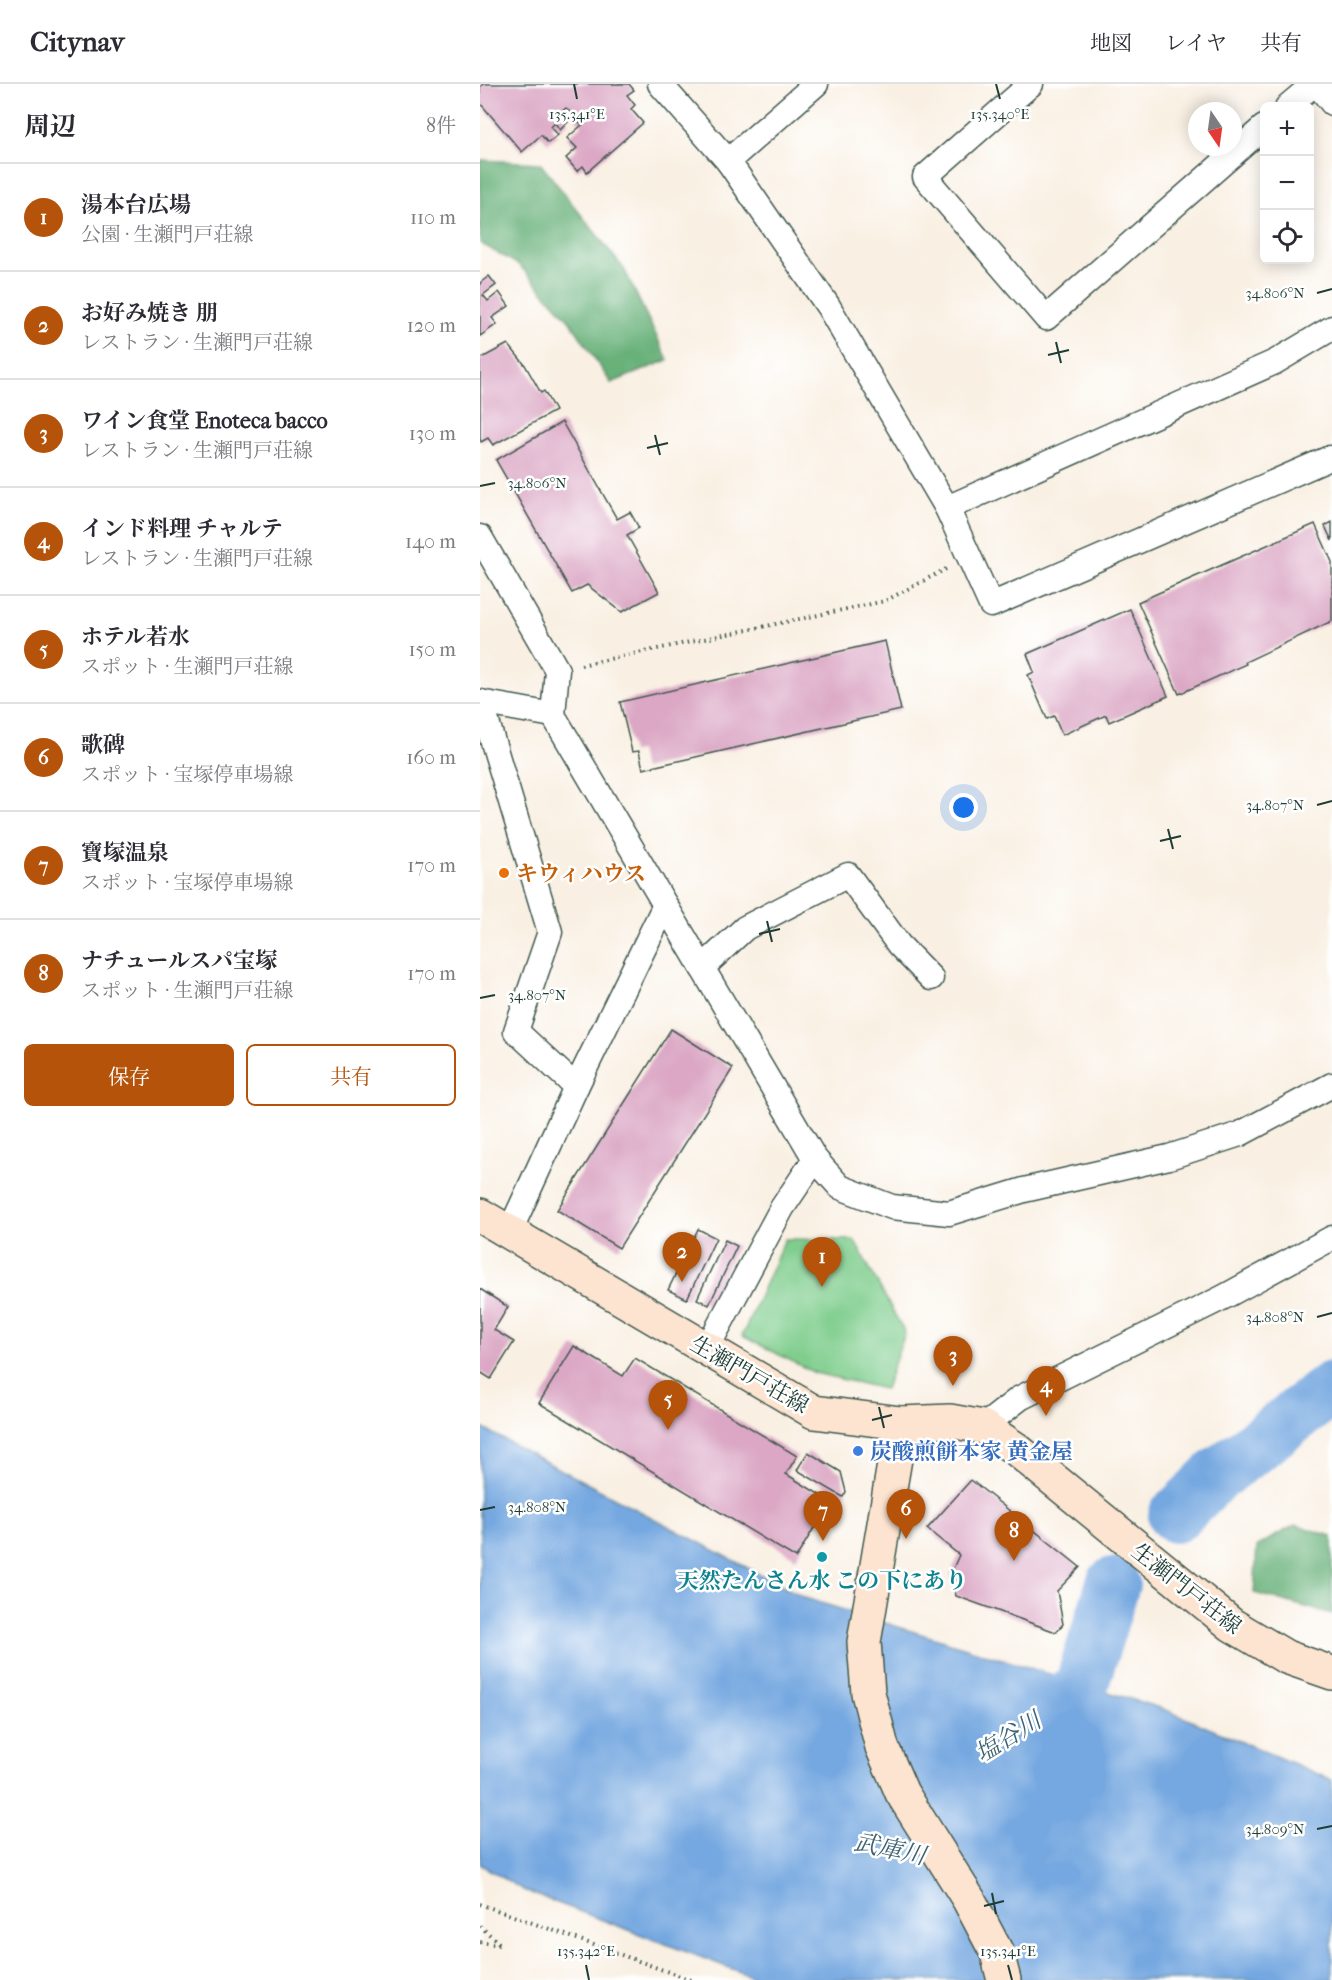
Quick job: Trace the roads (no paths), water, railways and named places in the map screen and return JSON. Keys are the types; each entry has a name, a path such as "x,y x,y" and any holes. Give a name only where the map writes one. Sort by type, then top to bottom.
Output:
{"main road":[{"name":"生瀬門戸荘線","path":"480,1215 814,1412 901,1423 950,1421 982,1427 1016,1449 1232,1625 1286,1657 1332,1672"},
{"path":"901,1423 864,1642 868,1693 882,1747 902,1793 969,1900 997,1953 1004,1980"}],"street":[{"path":"660,84 728,161 828,306 947,508 992,605 1330,458"},
{"path":"728,161 816,84"},
{"path":"1031,84 925,177 1046,318 1260,131"},
{"path":"1293,102 1316,84 1332,103"},
{"path":"947,508 1275,362 1332,328"},
{"path":"480,537 557,670 553,714 816,1159 840,1187 892,1207 949,1213 1024,1190 1169,1157 1240,1134 1332,1085"},
{"path":"553,714 481,702 550,932 516,1031 576,1087"},
{"path":"702,968 745,928 848,875 899,945 931,978"},
{"path":"509,1233 576,1087 665,905"},
{"path":"706,1350 782,1208 816,1159"},
{"path":"982,1427 1020,1398 1224,1297 1332,1238"}],"water":[{"name":"武庫川","path":"480,1427 805,1598 1166,1710 1332,1780 1332,1980 761,1980 523,1890 480,1864"}],"waterway":[{"name":"塩谷川","path":"1175,1516 1216,1476 1332,1388"},
{"name":"塩谷川","path":"1024,1728 1081,1687 1113,1584"}],"place":[{"name":"キウィハウス","path":"504,873"},
{"name":"お好み焼き 朋","path":"682,1282"},
{"name":"湯本台広場","path":"822,1287"},
{"name":"ワイン食堂 Enoteca bacco","path":"953,1386"},
{"name":"インド料理 チャルテ","path":"1046,1416"},
{"name":"ホテル若水","path":"668,1430"},
{"name":"炭酸煎餅本家 黄金屋","path":"858,1451"},
{"name":"歌碑","path":"906,1539"},
{"name":"寶塚温泉","path":"823,1541"},
{"name":"天然たんさん水 この下にあり","path":"822,1557"},
{"name":"ナチュールスパ宝塚","path":"1014,1561"}]}
